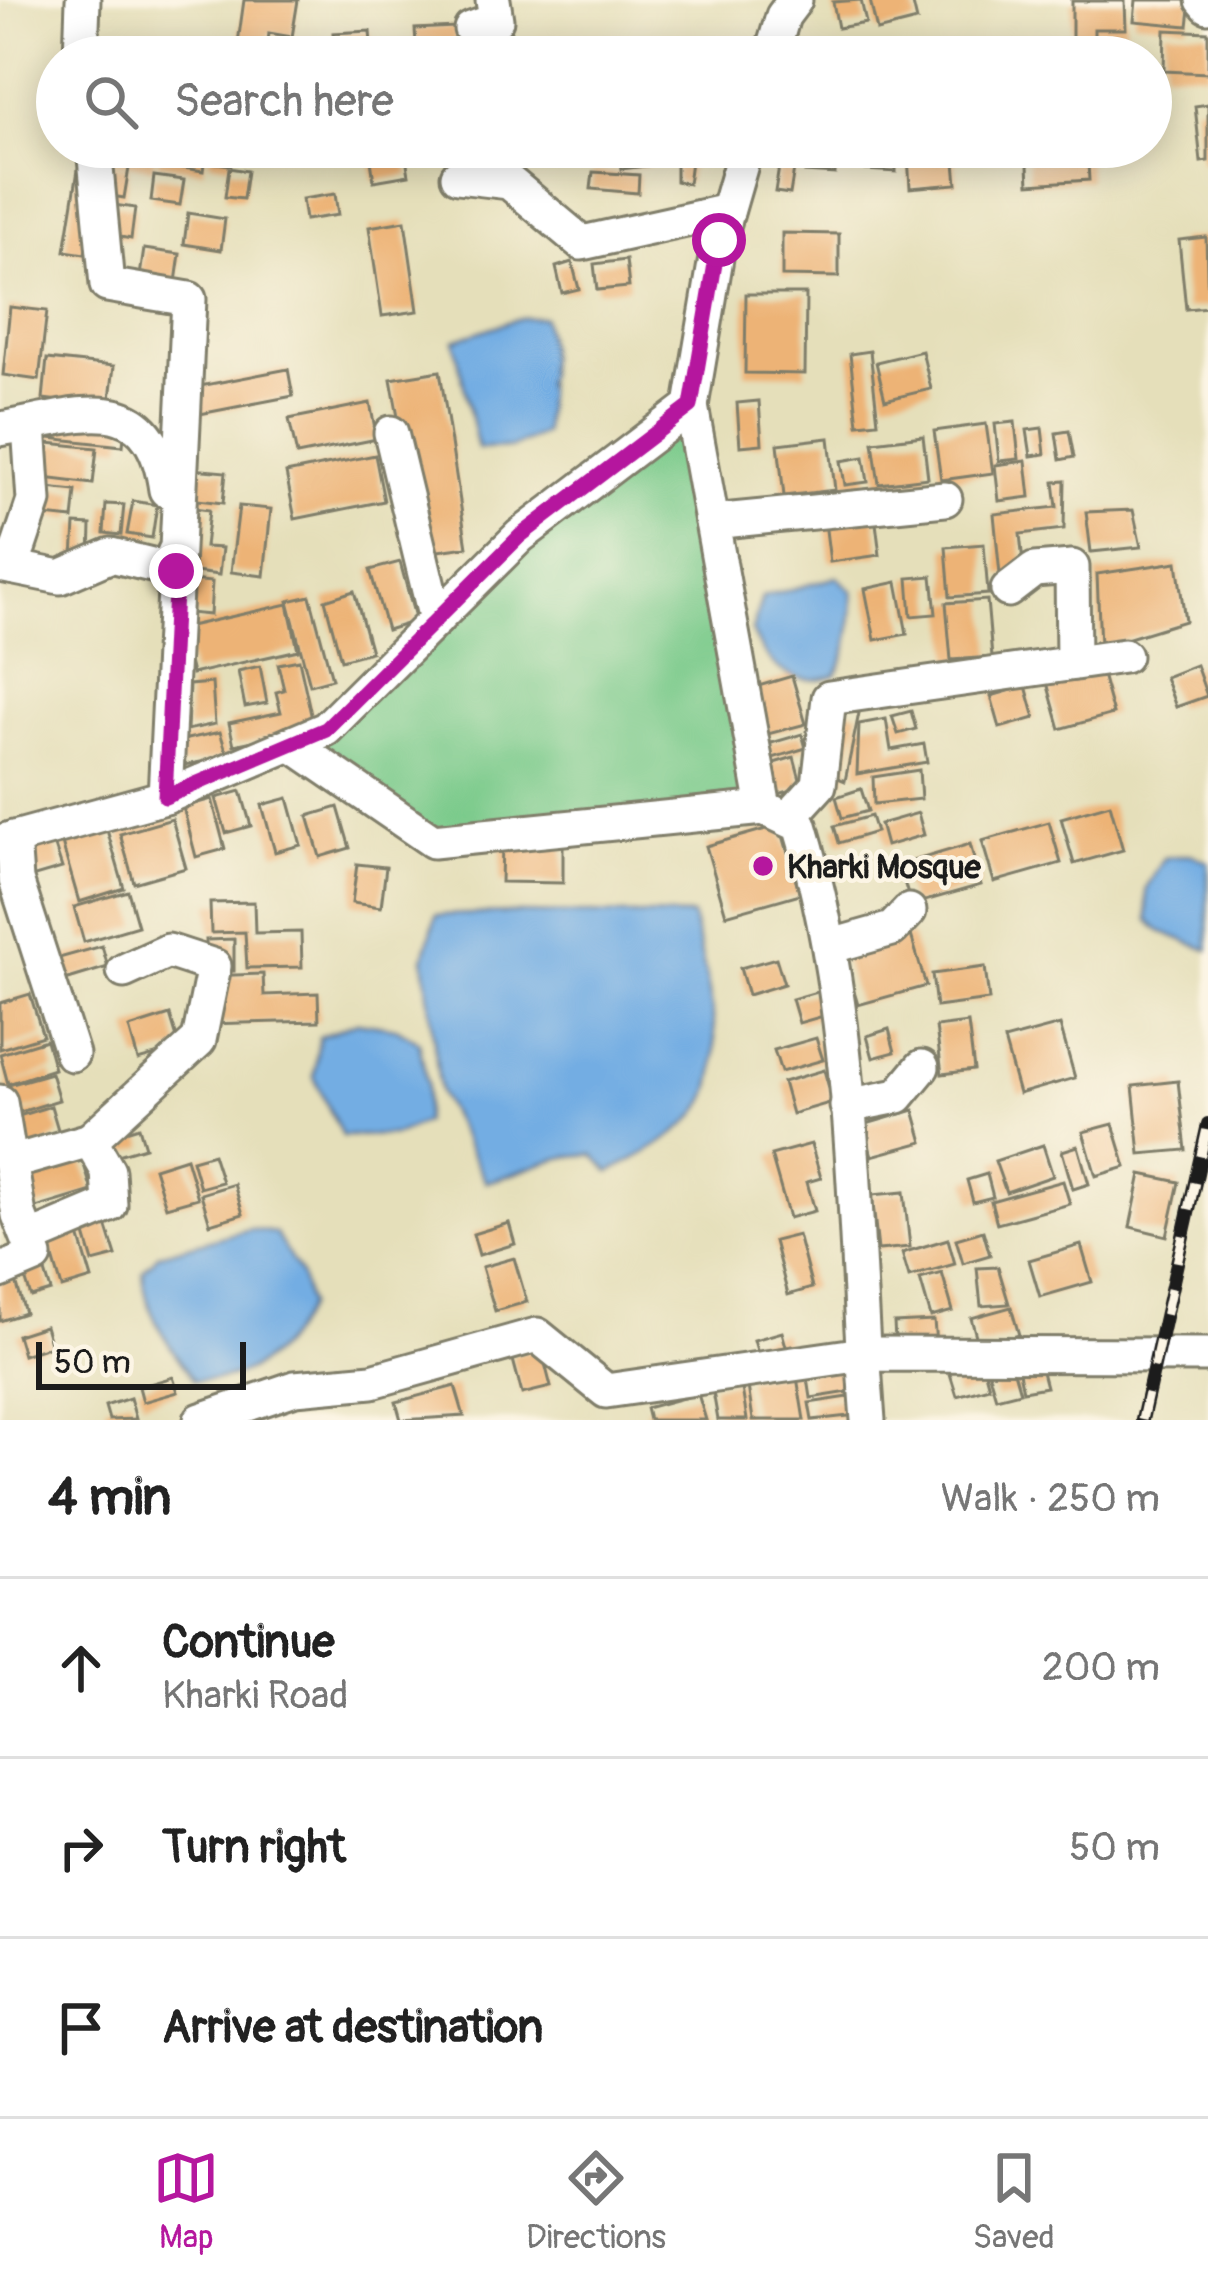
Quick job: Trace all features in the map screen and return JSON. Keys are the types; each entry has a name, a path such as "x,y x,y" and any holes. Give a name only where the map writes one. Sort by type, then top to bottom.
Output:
{"street":[{"path":"82,36 83,0"},
{"path":"471,29 496,20 493,0"},
{"path":"777,36 783,16 795,0"},
{"path":"96,168 107,285 189,298 165,797"},
{"path":"740,168 727,211 691,406 776,813"},
{"path":"458,176 509,182 582,243 727,211"},
{"path":"72,1054 6,840 165,797 326,729 520,536 691,406"},
{"path":"98,412 126,416 160,450 176,571 111,555 60,577 6,566 34,501 14,427 98,412"},
{"path":"391,433 436,620"},
{"path":"712,522 945,499"},
{"path":"1008,590 1034,570 1072,567 1073,663"},
{"path":"291,743 433,841 776,813 819,785 829,698 1124,656"},
{"path":"776,813 800,825 823,898 848,1106 868,1420"},
{"path":"839,944 892,929 909,911"},
{"path":"26,1158 90,1140 199,1040 214,966 168,951 124,971"},
{"path":"848,1106 898,1096 922,1067"},
{"path":"0,1102 19,1215 35,1256 0,1271"},
{"path":"28,1239 110,1205 108,1171 90,1140"},
{"path":"201,1420 296,1388 372,1381 537,1335 606,1391 862,1354 1208,1354"}],"green space":[{"path":"689,413 760,804 433,835 297,744 521,540"}],"water":[{"path":"543,317 548,349 544,433 511,448 478,449 454,340 520,318"},
{"path":"838,577 853,592 848,645 836,675 808,679 785,672 766,655 752,631 762,597"},
{"path":"1190,854 1208,862 1208,950 1160,931 1148,920 1146,889 1164,858"},
{"path":"436,915 692,916 713,1014 715,1066 710,1089 701,1108 683,1127 610,1172 594,1155 579,1155 486,1182 440,1093 424,958"},
{"path":"357,1022 396,1028 419,1042 427,1084 424,1122 395,1135 342,1136 314,1077 319,1037"},
{"path":"250,1229 275,1233 300,1274 308,1305 288,1337 262,1362 231,1377 194,1380 153,1315 143,1271 159,1254"}],"building":[{"path":"244,0 298,0 292,36 239,36"},
{"path":"861,0 866,23 838,28 833,2"},
{"path":"870,0 912,0 917,21 877,31"},
{"path":"1136,0 1191,0 1188,26 1134,21"},
{"path":"1072,1 1125,1 1126,29 1094,29 1094,36 1072,36"},
{"path":"455,27 456,36 416,36 415,29"},
{"path":"1165,30 1208,32 1208,73 1172,71 1172,36 1165,36"},
{"path":"370,31 370,36 333,36"},
{"path":"1208,104 1208,161 1201,162 1195,106"},
{"path":"109,168 129,168 124,198 105,195"},
{"path":"229,168 247,171 243,199 225,197"},
{"path":"372,168 408,168 409,175 374,181"},
{"path":"676,168 690,168 688,184 676,181"},
{"path":"779,168 794,169 790,194 775,192"},
{"path":"805,168 835,168 835,174 805,172"},
{"path":"909,168 956,168 957,184 910,188"},
{"path":"1028,168 1088,168 1089,180 1029,184"},
{"path":"78,170 98,173 85,254 65,251"},
{"path":"593,172 639,175 638,193 591,189"},
{"path":"154,176 184,180 180,205 151,201"},
{"path":"335,194 338,215 305,220 302,199"},
{"path":"114,205 135,208 131,239 110,235"},
{"path":"188,213 225,219 221,250 184,244"},
{"path":"405,221 418,311 382,316 369,227"},
{"path":"782,233 839,234 839,277 782,276"},
{"path":"1206,237 1208,307 1186,309 1179,240"},
{"path":"144,249 180,254 176,282 140,276"},
{"path":"626,260 629,287 597,290 594,264"},
{"path":"572,262 579,289 562,293 556,267"},
{"path":"746,294 806,294 805,374 745,373"},
{"path":"10,307 47,311 39,380 3,375"},
{"path":"870,351 878,422 858,424 850,354"},
{"path":"922,351 931,389 885,400 876,362"},
{"path":"47,359 114,366 109,407 43,399"},
{"path":"288,369 293,396 200,414 195,387"},
{"path":"440,371 467,547 423,553 391,379"},
{"path":"759,401 762,444 740,446 737,403"},
{"path":"370,403 377,439 297,455 289,419"},
{"path":"51,407 126,416 123,446 48,438"},
{"path":"1015,422 1019,459 999,461 995,424"},
{"path":"986,424 993,473 941,480 934,431"},
{"path":"1042,428 1045,454 1031,456 1027,430"},
{"path":"1069,431 1074,457 1060,460 1056,433"},
{"path":"923,436 928,478 879,484 873,442"},
{"path":"829,438 835,490 784,496 778,444"},
{"path":"48,443 97,448 93,484 44,478"},
{"path":"375,455 384,501 295,519 286,473"},
{"path":"864,457 868,482 845,485 841,461"},
{"path":"1026,461 1030,497 999,501 995,465"},
{"path":"192,469 226,472 223,503 189,499"},
{"path":"1065,481 1064,529 1020,534 1024,572 1000,575 994,514 1057,507 1054,482"},
{"path":"47,488 76,491 73,519 44,516"},
{"path":"133,501 157,505 152,538 127,534"},
{"path":"106,504 124,505 121,535 104,533"},
{"path":"239,506 271,509 264,576 231,572"},
{"path":"194,508 209,510 205,547 222,548 219,575 187,571"},
{"path":"1133,510 1141,547 1091,552 1086,512"},
{"path":"875,515 880,555 830,562 825,522"},
{"path":"75,524 91,525 90,559 73,558"},
{"path":"984,544 988,594 950,597 946,547"},
{"path":"400,562 416,621 387,630 370,570"},
{"path":"1177,562 1185,621 1100,647 1097,574"},
{"path":"932,576 936,614 911,616 908,578"},
{"path":"190,580 212,582 210,615 188,613"},
{"path":"897,582 907,634 875,640 865,589"},
{"path":"354,591 371,652 341,660 325,600"},
{"path":"310,596 332,679 310,685 288,601"},
{"path":"987,600 992,657 951,660 946,603"},
{"path":"288,604 298,650 192,674 181,628"},
{"path":"299,660 314,728 234,745 229,723 281,712 276,692 284,690 278,664"},
{"path":"1099,664 1113,714 1060,729 1046,679"},
{"path":"1196,665 1207,696 1176,707 1165,677"},
{"path":"260,666 267,703 245,707 238,671"},
{"path":"792,676 806,724 768,734 755,687"},
{"path":"212,683 215,724 187,730 189,685"},
{"path":"1026,686 1035,718 1000,728 991,696"},
{"path":"838,707 859,713 845,781 826,773"},
{"path":"911,711 916,729 898,734 892,716"},
{"path":"886,719 891,750 924,744 927,762 857,774 859,724"},
{"path":"220,732 228,757 179,766 182,740"},
{"path":"802,734 806,748 773,758 768,744"},
{"path":"794,757 802,787 772,796 764,766"},
{"path":"919,770 921,799 874,804 873,777"},
{"path":"861,789 868,811 842,818 836,797"},
{"path":"241,791 251,826 226,833 216,798"},
{"path":"288,798 301,845 275,852 262,805"},
{"path":"212,799 225,849 196,857 183,807"},
{"path":"1110,804 1123,850 1074,864 1061,818"},
{"path":"338,807 350,848 320,857 308,816"},
{"path":"918,813 924,835 886,846 880,824"},
{"path":"871,816 876,832 839,843 834,826"},
{"path":"172,819 186,868 134,883 120,834"},
{"path":"1049,822 1061,863 994,882 982,841"},
{"path":"780,825 800,894 726,915 706,846"},
{"path":"107,830 124,888 79,902 62,843"},
{"path":"52,837 62,868 18,881 8,850"},
{"path":"502,842 563,843 563,883 501,882"},
{"path":"970,844 981,885 911,905 899,865"},
{"path":"357,864 386,867 381,907 352,903"},
{"path":"128,891 138,926 84,942 74,907"},
{"path":"254,902 255,933 301,932 302,967 247,968 245,932 211,933 210,903"},
{"path":"911,935 926,986 858,1005 843,955"},
{"path":"234,939 234,971 207,971 206,940"},
{"path":"102,946 108,967 65,980 59,958"},
{"path":"776,958 784,984 748,995 740,968"},
{"path":"985,967 989,1000 936,1007 932,974"},
{"path":"263,974 264,995 318,993 319,1021 208,1024 206,976"},
{"path":"820,991 827,1015 799,1023 792,999"},
{"path":"30,994 43,1036 0,1049 0,1003"},
{"path":"170,1015 180,1048 138,1060 129,1028"},
{"path":"968,1023 974,1070 942,1074 936,1027"},
{"path":"1060,1025 1075,1078 1019,1094 1004,1040"},
{"path":"889,1029 895,1052 873,1058 867,1036"},
{"path":"816,1038 823,1060 781,1072 774,1050"},
{"path":"46,1040 54,1069 8,1084 0,1054"},
{"path":"824,1070 833,1102 792,1114 783,1082"},
{"path":"51,1073 59,1100 14,1114 5,1086"},
{"path":"1178,1081 1186,1150 1140,1154 1133,1086"},
{"path":"51,1106 59,1133 26,1165 12,1118"},
{"path":"914,1110 923,1142 872,1156 863,1125"},
{"path":"1113,1124 1126,1167 1096,1176 1083,1132"},
{"path":"139,1127 145,1147 98,1161 92,1141"},
{"path":"811,1144 821,1178 807,1182 815,1211 789,1218 771,1155"},
{"path":"1043,1145 1053,1176 1006,1192 995,1161"},
{"path":"1078,1146 1089,1184 1073,1189 1062,1151"},
{"path":"213,1154 222,1182 200,1188 192,1160"},
{"path":"81,1155 92,1191 33,1209 22,1173"},
{"path":"186,1158 198,1198 166,1207 154,1168"},
{"path":"987,1174 993,1197 973,1202 967,1180"},
{"path":"1141,1174 1179,1182 1167,1236 1130,1227"},
{"path":"1063,1181 1070,1204 997,1224 991,1201"},
{"path":"234,1184 243,1214 210,1224 201,1194"},
{"path":"904,1192 910,1247 878,1250 872,1195"},
{"path":"105,1221 116,1256 93,1262 83,1228"},
{"path":"509,1223 515,1244 479,1255 473,1234"},
{"path":"76,1225 92,1279 62,1288 46,1234"},
{"path":"983,1231 990,1255 963,1263 956,1239"},
{"path":"798,1235 812,1288 788,1295 774,1241"},
{"path":"948,1239 955,1264 909,1277 902,1253"},
{"path":"1081,1245 1092,1282 1040,1297 1029,1260"},
{"path":"514,1258 527,1302 495,1311 482,1267"},
{"path":"42,1262 51,1291 31,1297 22,1268"},
{"path":"998,1267 1009,1304 981,1306 977,1268"},
{"path":"942,1273 953,1311 931,1317 920,1279"},
{"path":"15,1278 25,1313 0,1321 0,1282"},
{"path":"1011,1307 1019,1335 979,1347 971,1318"},
{"path":"934,1321 937,1354 896,1356 894,1323"},
{"path":"45,1326 51,1346 23,1355 17,1335"},
{"path":"782,1332 789,1357 761,1365 754,1340"},
{"path":"541,1348 551,1387 522,1394 512,1356"},
{"path":"980,1354 989,1387 957,1396 947,1364"},
{"path":"1009,1354 1020,1392 996,1398 985,1361"},
{"path":"1039,1360 1046,1387 1023,1391 1017,1363"},
{"path":"850,1364 855,1391 811,1398 807,1372"},
{"path":"796,1371 804,1420 753,1420 747,1379"},
{"path":"173,1377 178,1392 143,1402 139,1387"},
{"path":"741,1382 747,1420 718,1420 712,1386"},
{"path":"455,1386 464,1416 401,1420 396,1402"},
{"path":"698,1394 706,1420 649,1420 646,1408"},
{"path":"855,1396 858,1415 812,1420 809,1403"},
{"path":"130,1398 136,1419 109,1420 105,1406"}],"railway":[{"path":"1142,1420 1208,1124"}],"place":[{"name":"Kharki Mosque","path":"763,866"}],"route":[{"path":"176,571 165,797 326,729 520,536 691,406 719,240"}]}
